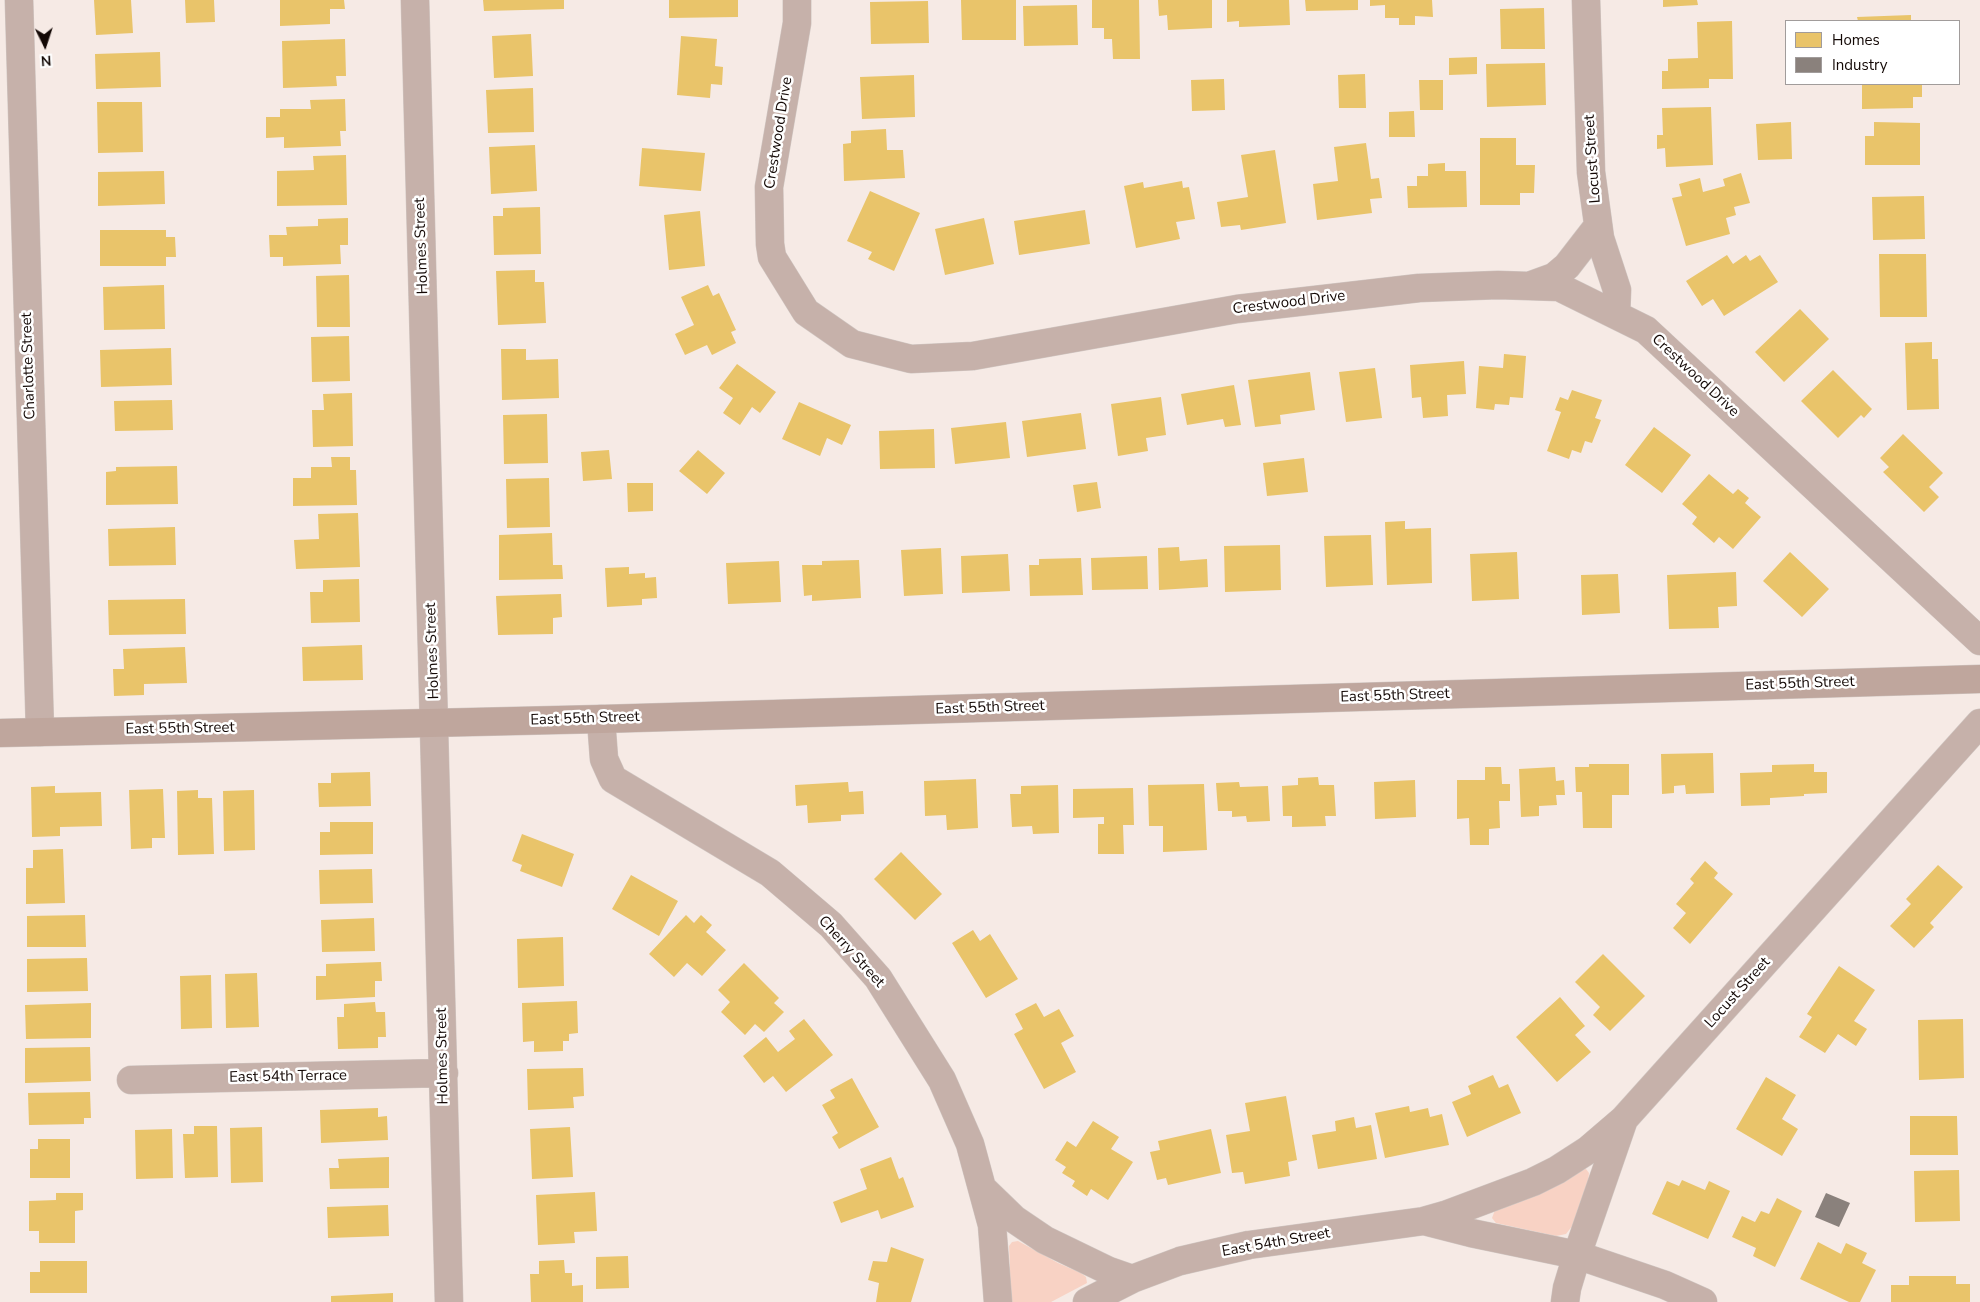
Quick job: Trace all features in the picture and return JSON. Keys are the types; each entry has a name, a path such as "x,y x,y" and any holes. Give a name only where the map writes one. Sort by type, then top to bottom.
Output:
{"main road":[{"name":"East 55th Street","path":"0,733 601,719 1980,679"}],"street":[{"name":"Charlotte Street","path":"19,0 40,732"},
{"name":"Holmes Street","path":"415,0 450,1302"},
{"name":"Crestwood Drive","path":"797,0 797,23 769,186 772,257 806,312 852,344 911,359 973,356 1236,309 1419,288 1498,285 1559,287 1646,330 1980,641"},
{"name":"Locust Street","path":"1586,0 1591,172 1600,238 1617,290 1616,314"},
{"path":"1531,286 1554,277 1567,266 1598,226"},
{"name":"Cherry Street","path":"601,719 604,759 613,779 770,873 831,925 878,978 942,1080 970,1144 992,1225 998,1302"},
{"name":"Locust Street","path":"1565,1302 1567,1288 1624,1119 1980,723"},
{"name":"East 54th Terrace","path":"131,1080 444,1074"},
{"name":"East 54th Street","path":"1087,1302 1132,1279 1180,1261 1249,1245 1424,1221 1446,1215 1533,1182 1557,1170 1588,1150 1624,1119"},
{"path":"983,1189 1014,1218 1045,1240 1109,1271 1132,1279"},
{"name":"East 54th Street","path":"1424,1221 1471,1233 1578,1255 1665,1285 1703,1302"}],"shaded area":[{"path":"1586,1169 1589,1173 1588,1182 1573,1225 1566,1234 1556,1236 1496,1223 1492,1218 1495,1210 1577,1170"},
{"path":"1018,1241 1058,1263 1081,1273 1086,1277 1087,1283 1051,1302 1004,1302 1010,1266 1009,1246 1012,1242"}],"building: Homes":[{"path":"94,0 131,0 133,33 96,35"},
{"path":"185,0 214,0 215,22 186,23"},
{"path":"280,0 344,0 345,9 330,9 330,24 280,26"},
{"path":"483,0 564,0 564,9 484,11"},
{"path":"669,0 738,0 738,17 669,18"},
{"path":"961,0 1016,0 1016,40 962,40"},
{"path":"1092,0 1139,0 1140,59 1113,59 1112,39 1104,39 1104,28 1092,28"},
{"path":"1158,0 1212,0 1212,28 1168,30 1167,15 1159,16"},
{"path":"1227,0 1289,0 1290,25 1239,27 1239,21 1227,22"},
{"path":"1305,0 1358,0 1358,10 1306,11"},
{"path":"1370,0 1432,0 1433,17 1415,16 1415,25 1399,25 1399,18 1385,18 1385,5 1370,6"},
{"path":"1663,0 1697,0 1698,5 1663,7"},
{"path":"928,1 929,43 871,44 870,2"},
{"path":"1077,5 1078,45 1024,46 1023,6"},
{"path":"1544,8 1545,49 1501,49 1500,9"},
{"path":"1911,15 1911,20 1858,20 1857,17"},
{"path":"1732,21 1733,79 1709,79 1709,88 1662,89 1662,71 1668,71 1668,59 1698,58 1697,22"},
{"path":"531,34 533,76 494,78 492,36"},
{"path":"681,36 717,39 715,66 723,67 722,85 711,84 710,98 677,95"},
{"path":"345,39 346,76 336,76 337,86 283,88 282,41"},
{"path":"160,52 161,87 96,89 95,54"},
{"path":"1477,57 1477,74 1449,75 1449,58"},
{"path":"1545,63 1546,105 1487,107 1486,64"},
{"path":"1365,74 1366,108 1339,108 1338,75"},
{"path":"914,75 915,117 862,119 860,77"},
{"path":"1224,79 1225,110 1192,111 1191,80"},
{"path":"1419,80 1443,80 1443,110 1420,110"},
{"path":"1862,85 1922,85 1922,97 1913,97 1913,108 1862,109"},
{"path":"533,88 534,132 488,133 486,90"},
{"path":"345,99 346,131 340,131 341,146 284,148 284,137 266,138 266,117 280,117 280,109 311,109 310,100"},
{"path":"97,102 142,102 143,152 98,153"},
{"path":"1711,107 1713,165 1666,167 1665,148 1657,149 1657,135 1663,135 1662,108"},
{"path":"1414,111 1415,137 1389,137 1389,112"},
{"path":"1791,122 1792,159 1758,160 1756,124"},
{"path":"1874,122 1920,123 1920,165 1865,165 1865,136 1874,136"},
{"path":"886,129 887,150 903,150 905,178 844,181 843,144 851,143 851,131"},
{"path":"1480,138 1516,138 1516,165 1535,165 1534,193 1520,193 1520,205 1480,205"},
{"path":"1366,143 1371,179 1379,178 1382,198 1370,199 1372,213 1317,220 1313,184 1338,181 1334,147"},
{"path":"535,145 537,191 491,194 489,147"},
{"path":"642,148 705,153 701,191 639,186"},
{"path":"1275,150 1286,223 1241,230 1240,225 1221,227 1217,202 1248,197 1241,155"},
{"path":"346,155 347,205 277,206 277,171 314,170 313,156"},
{"path":"1445,163 1445,171 1466,171 1467,207 1408,208 1407,186 1417,186 1417,176 1428,176 1428,164"},
{"path":"164,171 165,204 98,206 98,172"},
{"path":"1741,173 1750,203 1734,207 1736,215 1726,218 1730,234 1686,246 1672,198 1682,196 1679,184 1700,178 1703,192 1725,186 1723,179"},
{"path":"1182,181 1183,188 1189,187 1195,219 1176,222 1180,239 1136,248 1124,186 1143,182 1144,188"},
{"path":"870,191 920,213 894,271 868,259 872,252 847,241"},
{"path":"1924,196 1925,239 1873,240 1872,197"},
{"path":"540,207 541,254 494,255 493,216 503,216 503,208"},
{"path":"1085,210 1090,244 1019,255 1014,221"},
{"path":"700,211 705,266 669,270 664,215"},
{"path":"348,218 348,245 340,245 341,264 283,266 283,257 270,257 269,235 287,235 286,227 318,226 318,219"},
{"path":"984,218 994,264 945,275 935,229"},
{"path":"100,230 166,230 166,237 175,237 176,257 166,257 166,266 100,266"},
{"path":"1879,254 1926,254 1927,317 1880,317"},
{"path":"1727,255 1733,264 1746,255 1750,261 1760,255 1778,282 1724,316 1713,299 1702,306 1686,281"},
{"path":"535,270 535,282 544,282 546,323 498,325 496,271"},
{"path":"349,275 350,327 317,327 316,276"},
{"path":"164,285 165,329 104,330 103,287"},
{"path":"708,285 713,296 719,293 736,330 731,332 736,343 712,355 707,345 685,355 675,334 694,325 681,297"},
{"path":"1800,309 1829,339 1784,382 1755,352"},
{"path":"349,336 350,381 312,382 311,337"},
{"path":"1932,342 1932,359 1938,359 1939,409 1907,410 1905,343"},
{"path":"171,348 172,385 101,387 100,350"},
{"path":"501,349 526,349 526,360 558,359 559,398 502,400"},
{"path":"1504,354 1526,356 1523,398 1510,397 1509,405 1495,404 1494,410 1476,408 1479,366 1503,368"},
{"path":"1464,361 1466,394 1447,395 1448,416 1423,418 1421,397 1412,398 1410,365"},
{"path":"737,364 776,392 760,413 752,407 740,425 723,413 733,398 719,388"},
{"path":"1375,368 1382,418 1346,422 1339,372"},
{"path":"1833,370 1872,409 1864,418 1861,415 1838,438 1801,401"},
{"path":"1310,372 1315,410 1280,415 1281,424 1255,427 1248,380"},
{"path":"1234,385 1241,425 1225,427 1223,419 1187,425 1181,394"},
{"path":"1572,390 1602,400 1595,418 1601,420 1592,443 1585,441 1581,453 1572,450 1569,459 1547,451 1561,412 1555,410 1560,397 1568,400"},
{"path":"352,393 353,446 313,447 312,410 324,410 323,394"},
{"path":"1161,397 1166,435 1146,438 1148,451 1118,456 1111,404"},
{"path":"172,400 173,430 115,431 114,401"},
{"path":"799,402 851,425 842,445 827,438 820,456 782,439"},
{"path":"1081,413 1086,449 1027,457 1022,421"},
{"path":"547,414 548,463 504,464 503,415"},
{"path":"1006,422 1010,458 955,464 951,428"},
{"path":"1654,427 1691,455 1662,493 1625,465"},
{"path":"934,429 935,468 880,469 879,431"},
{"path":"1903,434 1943,473 1929,487 1939,497 1924,512 1883,472 1889,467 1880,458"},
{"path":"609,450 612,479 583,481 581,452"},
{"path":"698,450 725,473 707,494 679,471"},
{"path":"331,457 350,457 350,470 356,470 357,505 293,506 293,478 311,478 311,467 332,467"},
{"path":"1304,458 1308,492 1267,496 1263,463"},
{"path":"177,466 178,504 106,505 106,472 116,471 116,467"},
{"path":"1709,474 1733,494 1738,489 1749,498 1745,503 1761,517 1733,549 1719,537 1714,543 1692,524 1697,517 1682,504"},
{"path":"549,478 550,527 507,528 506,479"},
{"path":"1097,482 1101,508 1077,512 1073,485"},
{"path":"627,483 653,483 653,511 628,512"},
{"path":"358,513 360,567 296,569 294,540 319,539 318,514"},
{"path":"1405,521 1405,529 1431,528 1432,583 1387,585 1385,522"},
{"path":"175,527 176,565 109,566 108,529"},
{"path":"552,533 553,565 562,565 563,579 499,580 499,535"},
{"path":"1371,535 1373,585 1326,587 1324,536"},
{"path":"1280,545 1281,590 1225,592 1224,546"},
{"path":"1179,547 1180,561 1207,559 1208,587 1159,590 1158,548"},
{"path":"941,548 943,594 904,596 901,550"},
{"path":"1517,552 1519,599 1472,601 1470,554"},
{"path":"1790,552 1829,589 1802,617 1763,581"},
{"path":"1008,554 1010,591 962,593 961,556"},
{"path":"1147,556 1148,589 1092,590 1091,558"},
{"path":"1081,558 1083,595 1030,596 1029,565 1039,565 1039,559"},
{"path":"859,560 861,598 812,601 812,595 804,596 802,565 822,565 822,561"},
{"path":"779,561 781,602 728,604 726,563"},
{"path":"629,567 629,574 645,573 645,578 656,577 657,598 642,599 642,605 607,607 605,568"},
{"path":"1736,572 1737,606 1718,607 1719,628 1669,629 1667,575"},
{"path":"1618,574 1620,613 1582,615 1581,575"},
{"path":"359,579 360,622 311,623 310,592 323,592 323,580"},
{"path":"561,594 562,617 553,618 553,634 498,635 496,596"},
{"path":"185,599 186,634 109,635 108,600"},
{"path":"362,645 363,680 303,681 302,647"},
{"path":"185,647 187,683 144,684 144,695 114,696 113,669 124,669 123,649"},
{"path":"1713,753 1714,793 1686,794 1685,785 1674,786 1674,793 1662,794 1661,754"},
{"path":"1589,764 1629,764 1629,795 1612,795 1612,828 1583,828 1582,792 1576,792 1575,767 1589,767"},
{"path":"1814,764 1814,772 1827,772 1827,793 1770,798 1770,805 1741,806 1740,773 1772,772 1772,765"},
{"path":"1485,767 1501,767 1502,784 1510,784 1510,801 1499,801 1500,828 1489,829 1489,845 1470,845 1469,818 1457,819 1457,780 1485,780"},
{"path":"1555,767 1556,781 1564,780 1565,795 1556,795 1557,805 1539,806 1539,816 1521,817 1519,769"},
{"path":"370,772 371,806 319,807 318,783 331,783 331,773"},
{"path":"1318,777 1319,785 1334,785 1336,816 1325,816 1326,826 1292,827 1292,816 1283,816 1282,786 1298,785 1298,778"},
{"path":"976,779 978,828 947,830 946,815 925,816 924,781"},
{"path":"1415,780 1416,817 1375,819 1374,782"},
{"path":"848,782 849,792 863,791 864,814 841,815 841,821 808,823 807,805 796,806 795,785"},
{"path":"1239,782 1240,787 1268,786 1270,821 1247,822 1246,816 1232,817 1232,811 1218,811 1216,783"},
{"path":"1204,784 1207,850 1163,852 1163,826 1149,826 1148,785"},
{"path":"1058,785 1059,833 1033,834 1032,826 1012,827 1010,794 1021,794 1021,786"},
{"path":"55,786 55,793 101,792 102,826 60,827 60,836 32,837 31,787"},
{"path":"1133,788 1134,825 1123,825 1124,854 1098,854 1098,824 1104,824 1104,817 1073,818 1073,789"},
{"path":"163,789 165,838 152,838 152,848 131,849 129,790"},
{"path":"198,790 198,798 212,798 214,854 178,855 177,791"},
{"path":"254,790 255,850 224,851 223,791"},
{"path":"330,822 373,822 373,854 320,855 320,832 330,832"},
{"path":"522,834 574,854 562,887 520,871 522,865 512,861"},
{"path":"63,849 65,903 26,904 26,868 33,868 33,850"},
{"path":"901,852 942,894 915,920 874,879"},
{"path":"1705,861 1718,873 1714,878 1733,894 1690,944 1673,928 1686,913 1676,904 1694,883 1690,879"},
{"path":"1938,865 1963,887 1930,923 1934,927 1914,948 1890,926 1911,904 1906,899"},
{"path":"372,869 373,903 320,904 319,870"},
{"path":"631,875 678,901 659,936 612,909"},
{"path":"85,915 86,947 27,947 27,916"},
{"path":"686,915 694,923 701,915 712,925 706,932 726,950 702,976 687,963 674,977 649,954"},
{"path":"374,918 375,951 322,952 321,920"},
{"path":"973,930 980,941 990,934 1018,979 986,998 952,943"},
{"path":"563,937 564,986 518,988 517,939"},
{"path":"1603,954 1645,996 1610,1031 1593,1015 1600,1007 1575,982"},
{"path":"87,958 88,991 27,992 27,959"},
{"path":"381,962 382,981 375,981 375,997 316,1000 316,976 326,976 326,964"},
{"path":"744,963 779,998 774,1003 784,1012 764,1032 755,1024 745,1035 721,1012 730,1002 718,990"},
{"path":"1839,966 1875,990 1854,1021 1867,1029 1856,1046 1838,1034 1825,1053 1799,1037 1812,1017 1807,1014"},
{"path":"257,973 259,1027 226,1028 225,974"},
{"path":"211,975 212,1028 181,1029 180,976"},
{"path":"1560,997 1585,1026 1575,1035 1591,1052 1557,1082 1516,1037"},
{"path":"577,1001 578,1033 569,1034 569,1041 563,1041 563,1051 534,1052 534,1041 523,1042 522,1003"},
{"path":"375,1002 376,1012 385,1012 386,1037 378,1037 378,1048 338,1049 337,1017 344,1017 344,1004"},
{"path":"91,1003 91,1038 26,1039 25,1005"},
{"path":"1036,1003 1044,1017 1059,1009 1074,1036 1061,1043 1076,1072 1044,1089 1014,1034 1023,1029 1015,1014"},
{"path":"804,1019 833,1055 786,1092 773,1076 764,1083 743,1056 766,1037 778,1052 795,1039 789,1031"},
{"path":"1963,1019 1964,1078 1919,1080 1918,1020"},
{"path":"90,1047 91,1081 25,1083 25,1048"},
{"path":"583,1068 584,1096 573,1097 574,1108 528,1110 527,1069"},
{"path":"1493,1075 1499,1088 1508,1084 1521,1113 1467,1137 1452,1102 1471,1094 1468,1086"},
{"path":"1766,1077 1796,1095 1782,1119 1798,1129 1782,1156 1736,1129"},
{"path":"852,1078 879,1127 839,1149 832,1137 838,1133 822,1105 835,1098 830,1090"},
{"path":"90,1092 91,1118 84,1118 84,1124 29,1125 28,1093"},
{"path":"1286,1096 1297,1160 1288,1162 1290,1176 1245,1184 1243,1172 1232,1173 1226,1135 1250,1131 1245,1103"},
{"path":"1409,1106 1410,1112 1428,1108 1430,1117 1442,1114 1449,1145 1385,1158 1375,1113"},
{"path":"378,1108 378,1117 387,1116 388,1140 321,1143 320,1110"},
{"path":"1910,1116 1957,1116 1958,1155 1910,1155"},
{"path":"1354,1117 1356,1128 1371,1125 1377,1159 1318,1169 1312,1135 1336,1131 1335,1121"},
{"path":"1093,1121 1119,1137 1111,1149 1133,1162 1108,1200 1091,1189 1087,1196 1072,1186 1075,1181 1062,1173 1066,1167 1055,1160 1067,1141 1076,1147"},
{"path":"194,1126 217,1126 218,1177 185,1178 183,1134 194,1134"},
{"path":"262,1127 263,1182 231,1183 230,1128"},
{"path":"570,1127 573,1177 532,1179 530,1129"},
{"path":"172,1129 173,1178 136,1179 135,1130"},
{"path":"1211,1129 1221,1173 1168,1185 1166,1178 1157,1180 1150,1152 1160,1150 1158,1141"},
{"path":"38,1139 70,1139 70,1178 30,1178 30,1149 38,1149"},
{"path":"389,1157 389,1188 330,1189 329,1168 339,1168 338,1159"},
{"path":"891,1157 899,1179 903,1177 914,1207 881,1219 878,1210 841,1223 833,1202 867,1189 860,1169"},
{"path":"1959,1170 1960,1221 1915,1222 1914,1171"},
{"path":"1682,1180 1705,1190 1709,1181 1730,1191 1708,1239 1652,1214 1667,1181 1679,1186"},
{"path":"595,1192 597,1231 574,1232 575,1243 538,1245 536,1195"},
{"path":"56,1193 83,1193 83,1210 75,1211 75,1243 39,1243 39,1231 29,1231 29,1201 56,1200"},
{"path":"1777,1198 1802,1211 1775,1267 1753,1256 1756,1248 1732,1237 1742,1216 1755,1222 1761,1211 1769,1214"},
{"path":"388,1205 389,1236 328,1238 327,1207"},
{"path":"1818,1242 1841,1254 1846,1243 1867,1253 1862,1263 1876,1270 1860,1302 1849,1302 1800,1279"},
{"path":"891,1247 924,1259 911,1302 876,1302 879,1283 868,1280 873,1261 887,1262"},
{"path":"628,1256 629,1288 596,1289 596,1257"},
{"path":"564,1260 565,1273 572,1273 572,1286 583,1285 583,1302 531,1302 530,1274 539,1274 539,1261"},
{"path":"40,1261 87,1261 87,1293 30,1293 30,1272 40,1272"},
{"path":"1909,1276 1956,1276 1956,1284 1970,1284 1970,1302 1891,1302 1891,1285 1909,1285"},
{"path":"393,1293 393,1302 331,1302 331,1296"}],"building: Industry":[{"path":"1826,1193 1850,1203 1839,1227 1815,1217"}]}
